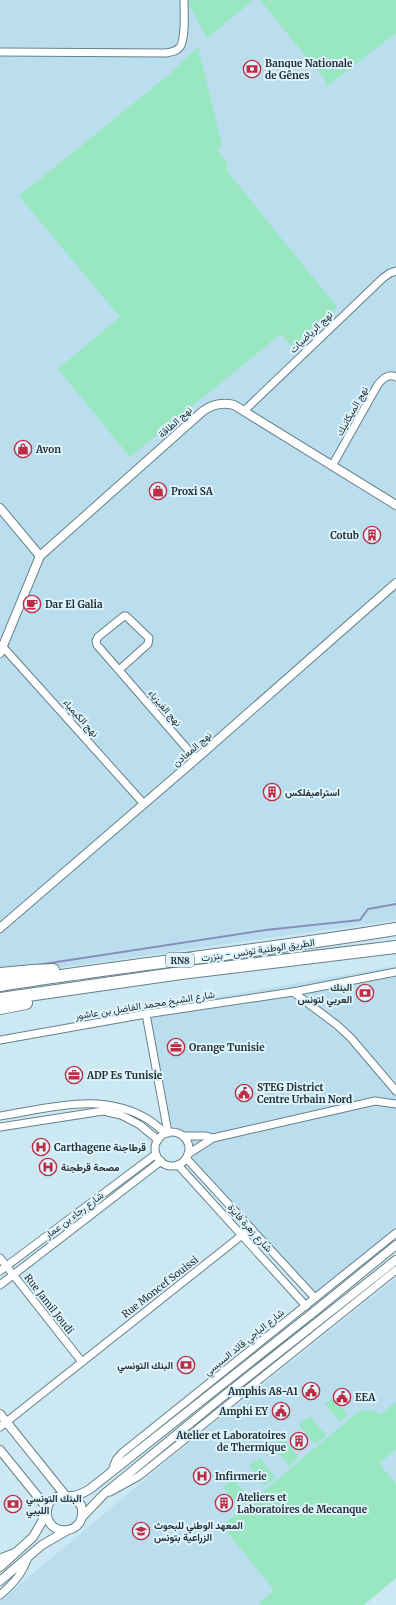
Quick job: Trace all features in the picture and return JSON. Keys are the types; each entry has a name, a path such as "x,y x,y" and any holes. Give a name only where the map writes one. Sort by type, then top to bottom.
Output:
{"highway":[{"name":"الطريق الوطنية تونس - بنزرت","path":"0,985 68,974 191,959 396,929"},
{"name":"الطريق الوطنية تونس - بنزرت","path":"0,999 181,973 396,947"},
{"path":"0,974 33,970 53,970 68,974"},
{"name":"RN8","path":"0,1008 65,997 89,987"}],"street":[{"path":"0,52 173,52 182,44 184,0"},
{"name":"نهج الرياضيات","path":"244,411 383,278 396,271"},
{"name":"نهج الميكانيك","path":"332,466 376,386 387,376 396,377"},
{"name":"نهج الطاقة","path":"40,556 203,411 212,405 227,403 234,405 396,505"},
{"path":"0,508 40,556 1,650"},
{"name":"نهج المعادن","path":"0,928 196,759 396,583"},
{"name":"نهج الفيزياء","path":"119,670 148,644 149,640 126,616 98,637 96,641 97,645 196,759"},
{"name":"نهج الكيمياء","path":"1,650 144,804"},
{"name":"شارع الشيخ محمد الفاضل بن عاشور","path":"0,1040 146,1014 293,992 396,972"},
{"path":"293,992 337,1025 351,1038 396,1091"},
{"path":"146,1014 167,1133"},
{"path":"187,1156 189,1147 187,1141 182,1136 173,1132 167,1133 158,1140 156,1154 161,1162 172,1166 178,1164 213,1138 375,1101 396,1104"},
{"path":"0,1116 84,1103 106,1104 124,1108 149,1120 167,1133"},
{"path":"0,1127 103,1111 121,1115 140,1125 158,1140"},
{"path":"182,1136 206,1136 213,1138"},
{"name":"شارع رجاء بن عمار","path":"0,1271 156,1154"},
{"name":"شارع زهرة فايزة","path":"187,1156 315,1298"},
{"name":"شارع رجاء بن عمار","path":"0,1285 161,1162"},
{"name":"شارع زهرة فايزة","path":"178,1164 306,1306"},
{"name":"Rue Moncef Souissi","path":"3,1424 251,1228"},
{"name":"شارع الباجي قائد السبسي","path":"111,1473 116,1460 122,1453 396,1233"},
{"path":"0,1567 33,1537 54,1499 90,1489 396,1245"},
{"name":"Rue Jamil Joudi","path":"0,1258 82,1362"},
{"path":"0,1581 48,1541 76,1527 82,1517 104,1494 221,1398 396,1260"},
{"path":"104,1494 139,1476 396,1270"},
{"path":"0,1414 3,1424 68,1496 80,1505 82,1517"},
{"path":"0,1450 47,1511 50,1524 54,1528 67,1531"},
{"path":"0,1558 20,1550"},
{"path":"0,1595 14,1583 20,1575 28,1557"}],"shaded area":[{"path":"0,0 396,0 396,920 0,976"},
{"path":"396,966 396,1228 315,1293 191,1156 192,1142 183,1130 170,1125 148,1009"},
{"path":"396,1278 396,1578 364,1605 0,1605 0,1601 166,1462"}],"green space":[{"path":"186,0 253,0 207,38"},
{"path":"260,0 396,0 396,33 326,87 326,81"},
{"path":"198,47 222,145 217,150 228,164 227,171 337,307 295,350 281,334 130,457 58,369 120,317 19,196 171,73"},
{"path":"334,1397 348,1415 340,1422 325,1404"},
{"path":"396,1402 396,1449 379,1463 396,1484 396,1578 364,1605 260,1605 259,1603 274,1590 222,1526 359,1411 375,1410 380,1415"},
{"path":"310,1416 326,1436 315,1444 299,1425"},
{"path":"283,1438 299,1457 289,1466 273,1446"},
{"path":"260,1458 275,1477 265,1486 249,1466"},
{"path":"234,1479 249,1498 239,1507 223,1487"}],"waterway":[{"path":"37,965 266,930 360,920 368,909 396,904"}],"place":[{"name":"Banque Nationale de Gênes","path":"252,69"},
{"name":"Avon","path":"23,449"},
{"name":"Proxi SA","path":"158,491"},
{"name":"Cotub","path":"372,535"},
{"name":"Dar El Galia","path":"32,604"},
{"name":"استراميفلكس","path":"272,792"},
{"name":"البنك العربي لتونس","path":"365,993"},
{"name":"Orange Tunisie","path":"176,1047"},
{"name":"ADP Es Tunisie","path":"74,1075"},
{"name":"STEG District Centre Urbain Nord","path":"244,1093"},
{"name":"Carthagene قرطاجنة","path":"41,1147"},
{"name":"مصحة قرطجنة","path":"48,1167"},
{"name":"البنك التونسي","path":"186,1365"},
{"name":"Amphis A8-A1","path":"311,1391"},
{"name":"EEA","path":"342,1397"},
{"name":"Amphi EY","path":"281,1411"},
{"name":"Atelier et Laboratoires de Thermique","path":"299,1441"},
{"name":"Infirmerie","path":"202,1476"},
{"name":"Ateliers et Laboratoires de Mecanque","path":"224,1503"},
{"name":"البنك التونسي الليبي","path":"13,1504"},
{"name":"المعهد الوطني للبحوث الزراعية بتونس","path":"141,1531"}]}
